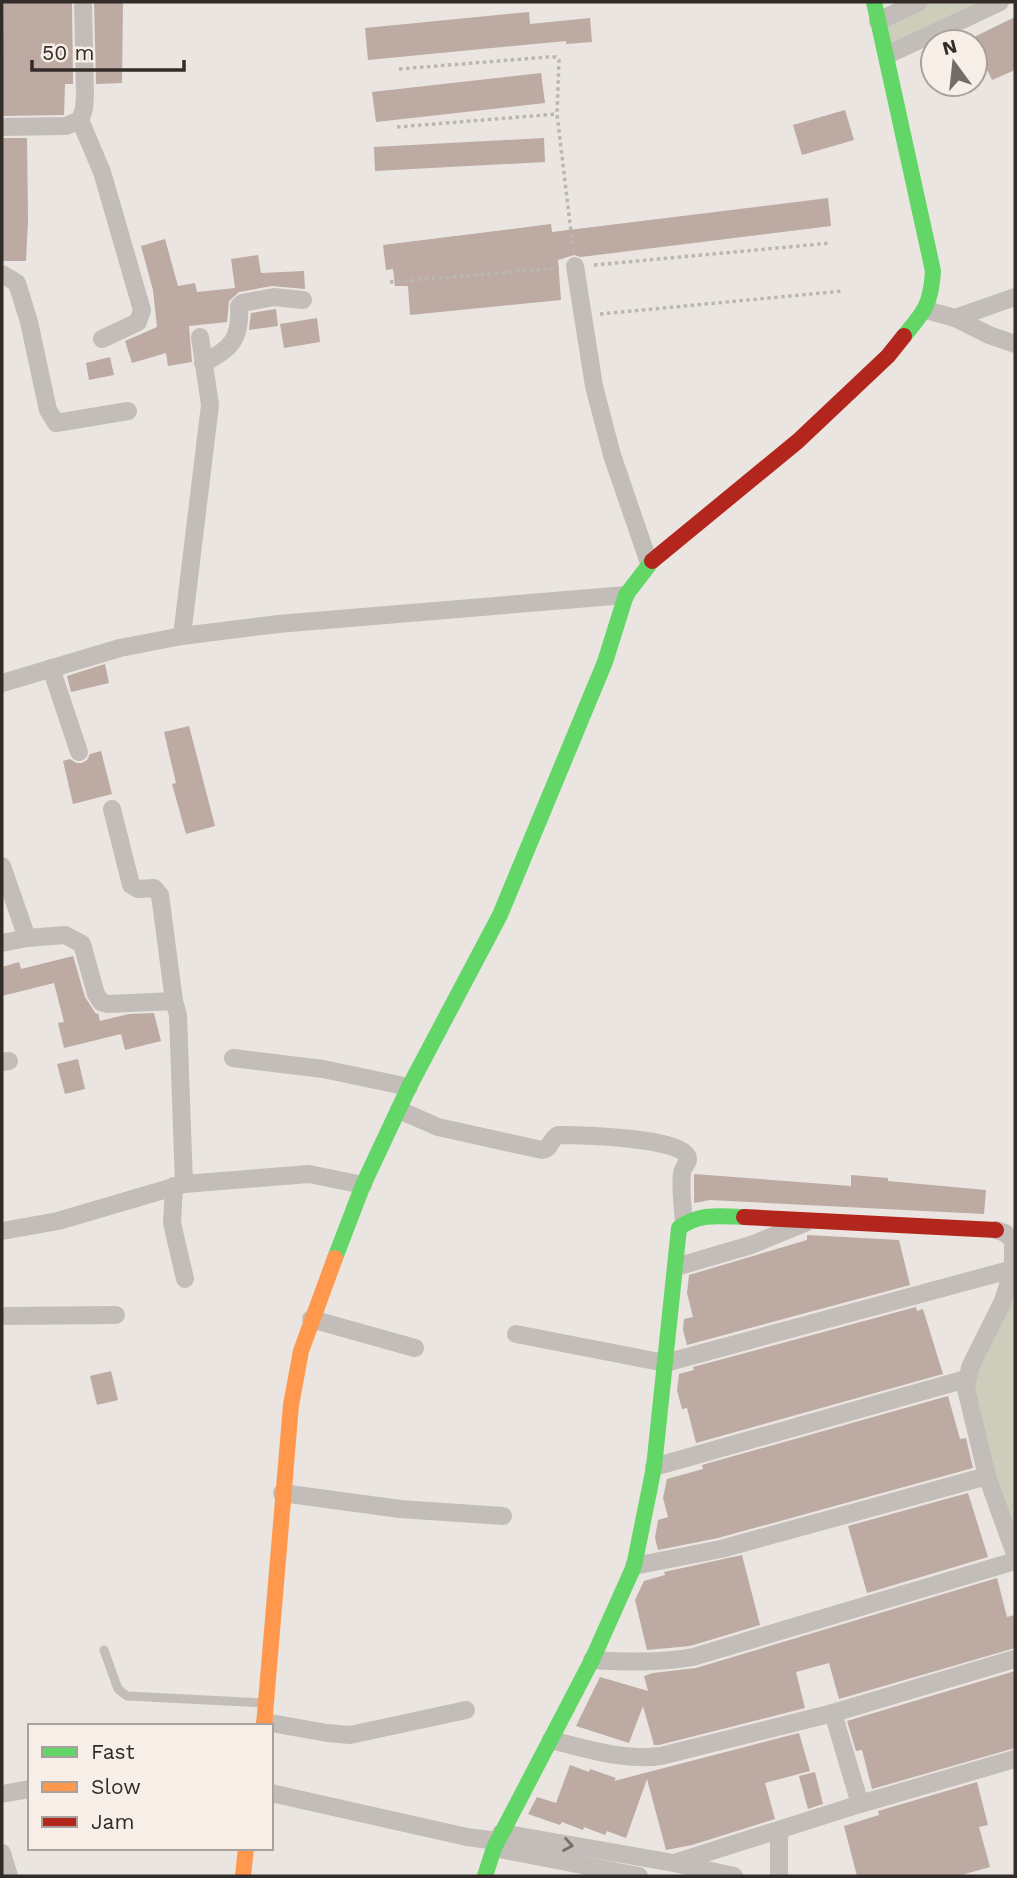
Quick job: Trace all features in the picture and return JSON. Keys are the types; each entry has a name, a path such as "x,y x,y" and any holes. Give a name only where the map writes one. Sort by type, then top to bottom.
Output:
{"street":[{"path":"83,2 85,94 80,120 102,172 142,310 138,321 102,339"},
{"path":"265,1724 282,1493 296,1375 311,1319 363,1185 398,1110 500,915 605,662 626,596 649,563 798,441 888,356 926,310 932,289 933,271 874,2"},
{"path":"878,21 919,2"},
{"path":"887,55 1000,2"},
{"path":"2,127 66,126 80,120"},
{"path":"575,266 597,397 612,454 649,563"},
{"path":"2,274 17,283 29,322 48,410 56,423 128,411"},
{"path":"204,363 217,356 235,338 241,323 239,306 242,303 274,297 303,300"},
{"path":"955,318 1015,298"},
{"path":"926,310 955,318 1015,344"},
{"path":"182,636 210,405 200,337"},
{"path":"2,683 120,648 182,636 278,624 626,596"},
{"path":"51,668 79,752"},
{"path":"112,809 131,885 138,890 154,888 160,895 178,1014 179,1185 172,1223 185,1279"},
{"path":"2,866 27,938"},
{"path":"2,943 65,935 82,944 96,994 101,1002 174,1001"},
{"path":"233,1058 323,1069 409,1087"},
{"path":"398,1110 438,1127 541,1150 550,1146 558,1135 607,1137 672,1146 688,1156 688,1162 682,1172 684,1223 677,1236 654,1467 634,1566 592,1660 497,1841 485,1876"},
{"path":"2,1231 58,1221 179,1185 309,1174 363,1185"},
{"path":"684,1223 709,1215 996,1230 1013,1240 1013,1269 1003,1301 970,1367 966,1390 987,1476 1015,1554"},
{"path":"676,1267 751,1245 809,1221"},
{"path":"516,1334 665,1363 1013,1269"},
{"path":"2,1316 116,1315"},
{"path":"311,1319 415,1348"},
{"path":"654,1467 967,1379"},
{"path":"634,1566 720,1549 987,1476"},
{"path":"282,1493 400,1509 503,1516"},
{"path":"592,1660 643,1663 693,1657 1015,1561"},
{"path":"551,1740 619,1756 647,1758 833,1713 1015,1659"},
{"path":"273,1725 350,1735 466,1710"},
{"path":"833,1713 860,1804"},
{"path":"674,1863 860,1804 1015,1759"},
{"path":"2,1794 28,1789"},
{"path":"273,1793 467,1837 674,1863 734,1876"},
{"path":"779,1830 779,1876"},
{"path":"497,1841 639,1876"},
{"path":"243,1876 246,1850"},
{"path":"2,1853 9,1876"}],"lane":[{"path":"104,1650 118,1689 127,1696 266,1703"}],"path":[{"path":"399,69 556,57 559,60 557,114 575,266"},
{"path":"397,127 557,114"},
{"path":"390,282 831,243"},
{"path":"584,316 842,291"}],"green space":[{"path":"919,2 1000,2 945,28 919,28 919,40 887,55 878,21"},
{"path":"1015,1268 1015,1554 987,1476 970,1367"}],"building":[{"path":"4,2 72,2 73,84 65,84 64,115 2,116"},
{"path":"94,2 123,2 122,83 96,84"},
{"path":"529,12 530,24 590,18 592,42 566,44 566,41 368,60 365,28"},
{"path":"1015,17 1015,70 992,80 989,74 989,30"},
{"path":"541,73 545,103 376,122 372,92"},
{"path":"845,110 854,140 802,155 793,125"},
{"path":"2,138 27,138 26,261 2,261"},
{"path":"544,138 545,162 375,171 374,147"},
{"path":"828,198 831,226 581,257 574,255 558,260 561,300 410,315 408,286 395,286 393,269 386,270 383,245 551,224 552,232"},
{"path":"165,239 178,286 195,283 197,292 235,288 231,259 258,255 261,273 304,271 305,289 272,286 239,292 229,301 227,322 189,326 192,362 168,366 166,353 132,363 125,341 157,327 153,290 141,246"},
{"path":"276,309 278,326 249,330 251,313"},
{"path":"317,318 320,342 284,348 280,324"},
{"path":"110,357 114,375 89,380 86,363"},
{"path":"105,664 109,683 71,692 67,676"},
{"path":"189,726 215,826 186,834 172,784 176,783 164,732"},
{"path":"101,751 112,794 73,804 63,761 70,759 82,763 90,754"},
{"path":"73,956 85,997 96,1014 98,1013 100,1021 129,1014 154,1013 161,1041 125,1050 121,1034 64,1048 58,1023 64,1022 54,983 2,996 2,967 19,962 21,969"},
{"path":"78,1059 85,1089 65,1094 57,1064"},
{"path":"694,1174 851,1186 851,1175 986,1190 984,1214 710,1200 694,1203"},
{"path":"807,1235 899,1240 910,1285 687,1345 683,1330 684,1319 693,1317 687,1293 689,1275 807,1240"},
{"path":"916,1307 917,1311 923,1309 943,1374 696,1443 687,1408 682,1409 677,1390 679,1374 694,1370 693,1367"},
{"path":"111,1371 118,1400 97,1405 90,1376"},
{"path":"948,1396 960,1439 966,1438 973,1468 718,1538 658,1550 655,1538 658,1520 668,1517 663,1498 667,1479 703,1469 702,1465"},
{"path":"968,1493 988,1557 867,1593 848,1526"},
{"path":"742,1555 760,1625 690,1646 647,1650 635,1600 644,1581 665,1575 664,1572"},
{"path":"997,1578 1007,1617 1015,1615 1015,1648 839,1699 829,1663 796,1672 805,1708 659,1745 654,1745 643,1706 629,1743 576,1726 600,1677 648,1691 644,1676 653,1673 696,1668"},
{"path":"1015,1671 1015,1748 872,1789 862,1750 856,1751 847,1721"},
{"path":"799,1733 810,1771 765,1783 775,1819 692,1845 666,1850 647,1779 626,1838 607,1831 605,1835 584,1827 583,1830 562,1822 560,1825 528,1814 537,1797 556,1803 570,1765 616,1778 614,1781"},
{"path":"815,1772 823,1804 808,1809 799,1776"},
{"path":"977,1782 988,1825 979,1827 990,1867 958,1876 857,1876 844,1826 879,1815 878,1811"}],"traffic: fast":[{"path":"874,2 933,271 931,292 926,306 904,336"},
{"path":"335,1258 363,1185 409,1087 500,915 605,662 626,595 652,561"},
{"path":"485,1876 494,1848 592,1660 634,1566 654,1467 679,1228 702,1218 744,1217"}],"traffic: slow":[{"path":"264,1724 291,1405 301,1351 335,1258"},
{"path":"243,1876 246,1850"}],"traffic: jam":[{"path":"652,561 798,441 888,356 904,336"},
{"path":"744,1217 996,1230"}]}
